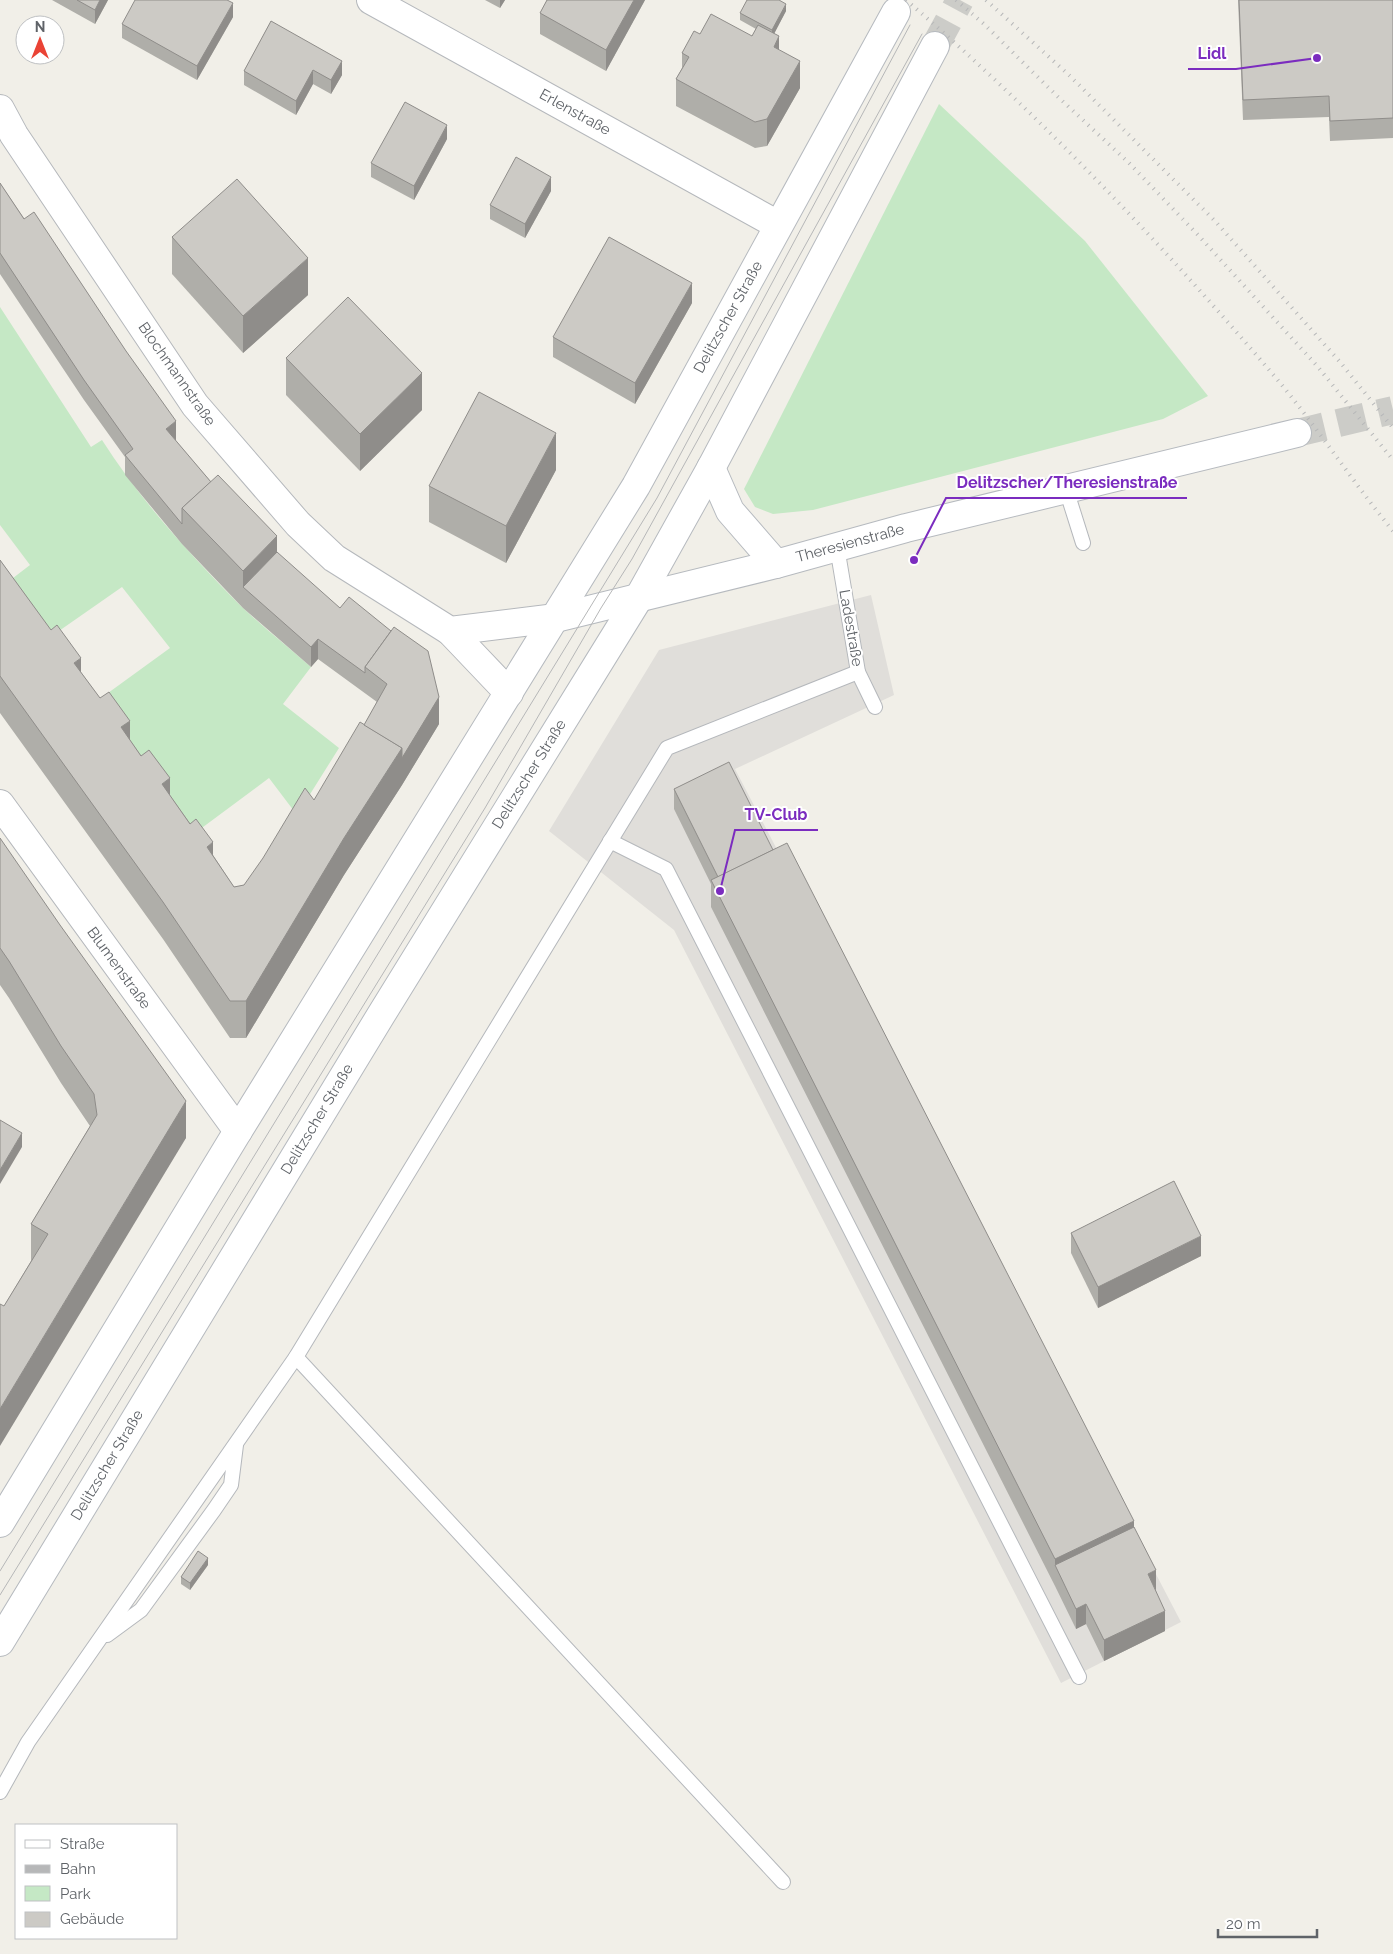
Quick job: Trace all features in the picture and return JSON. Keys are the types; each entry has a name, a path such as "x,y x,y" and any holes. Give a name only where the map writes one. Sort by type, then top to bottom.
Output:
{"main road":[{"name":"Erlenstraße","path":"371,0 778,225"},
{"name":"Delitzscher Straße","path":"0,1523 238,1131 636,486 896,12"},
{"name":"Delitzscher Straße","path":"0,1642 371,1032 638,599 711,468 935,46"},
{"name":"Blochmannstraße","path":"0,110 14,135 195,405 252,472 298,524 334,558 450,632 509,693"},
{"name":"Theresienstraße","path":"638,599 776,564 906,528 1297,433"},
{"path":"711,468 730,511 776,564"},
{"path":"450,632 556,618 638,599"},
{"name":"Blumenstraße","path":"0,804 238,1131"}],"lane":[{"path":"1066,490 1083,543"},
{"name":"Ladestraße","path":"837,547 858,672 875,707"},
{"path":"0,1792 28,1742 296,1358 666,748 858,672"},
{"path":"610,841 666,869 1079,1677"},
{"path":"296,1358 783,1882"},
{"path":"98,1641 141,1610 214,1510 230,1485 237,1442"}],"shaded area":[{"path":"871,595 894,695 735,769 1181,1622 1061,1683 674,930 549,831 659,650"}],"green space":[{"path":"939,104 1085,241 1208,396 1163,419 813,510 773,514 755,507 744,489"},
{"path":"0,307 91,447 102,440 133,485 204,568 250,615 311,667 283,704 339,748 297,815 269,778 195,833 97,701 170,648 122,587 36,647 0,588 30,565 0,525"}],"building":[{"path":"77,0 100,0 95,10"},
{"path":"135,0 227,0 233,3 197,66 122,24"},
{"path":"547,0 634,0 606,50 540,13"},
{"path":"747,0 779,0 786,4 772,30 740,13"},
{"path":"1239,0 1393,0 1393,118 1330,121 1329,96 1243,100"},
{"path":"711,14 752,36 758,25 779,36 774,47 800,61 767,119 755,122 676,79 689,57 682,53 694,31 700,34"},
{"path":"271,21 342,61 331,80 313,70 296,101 244,71"},
{"path":"405,102 447,125 414,186 371,163"},
{"path":"516,157 551,177 525,224 490,205"},
{"path":"237,179 308,258 243,316 172,237"},
{"path":"0,183 24,219 34,212 126,351 176,421 166,429 211,482 182,508 182,524 125,455 133,449 84,380 0,253"},
{"path":"609,237 692,283 635,383 553,337"},
{"path":"348,297 422,373 360,434 286,358"},
{"path":"479,392 556,433 506,526 429,486"},
{"path":"218,475 277,536 243,571 182,508"},
{"path":"277,552 340,608 349,597 391,631 365,667 365,673 318,639 311,647 243,587"},
{"path":"0,560 51,630 57,625 81,658 74,663 100,698 109,692 130,721 121,727 141,756 149,750 170,778 162,784 190,824 196,819 213,842 207,847 234,887 244,885 263,858 305,788 314,800 360,722 402,748 344,838 246,1001 230,1001 163,902 0,676"},
{"path":"394,627 428,651 439,697 402,758 402,748 364,725 387,684 365,667"},
{"path":"729,762 773,850 718,877 674,789"},
{"path":"0,838 186,1101 0,1409 0,1304 4,1306 48,1234 31,1224 97,1115 94,1094 61,1046 0,948"},
{"path":"787,843 1134,1521 1055,1559 711,880"},
{"path":"0,1120 22,1133 0,1170"},
{"path":"1174,1181 1201,1236 1098,1287 1071,1233"},
{"path":"1134,1527 1156,1570 1148,1574 1165,1611 1104,1640 1086,1604 1076,1609 1055,1565"},
{"path":"198,1551 208,1558 190,1583 181,1577"}],"tunnel":[{"path":"935,46 960,0"},
{"path":"1297,433 1393,410"}],"tram line":[{"path":"0,1571 657,498 910,25"},
{"path":"0,1595 485,808 601,608 632,559 922,34"}],"railway":[{"path":"906,0 1004,88 1051,134 1189,279 1276,378 1393,531"},
{"path":"956,0 984,24 1129,163 1198,235 1318,367 1393,460"},
{"path":"986,0 1070,76 1215,221 1340,362 1393,428"}],"place":[{"name":"Lidl","path":"1317,58"},
{"name":"Delitzscher/Theresienstraße","path":"914,560"},
{"name":"TV-Club","path":"720,891"}]}
